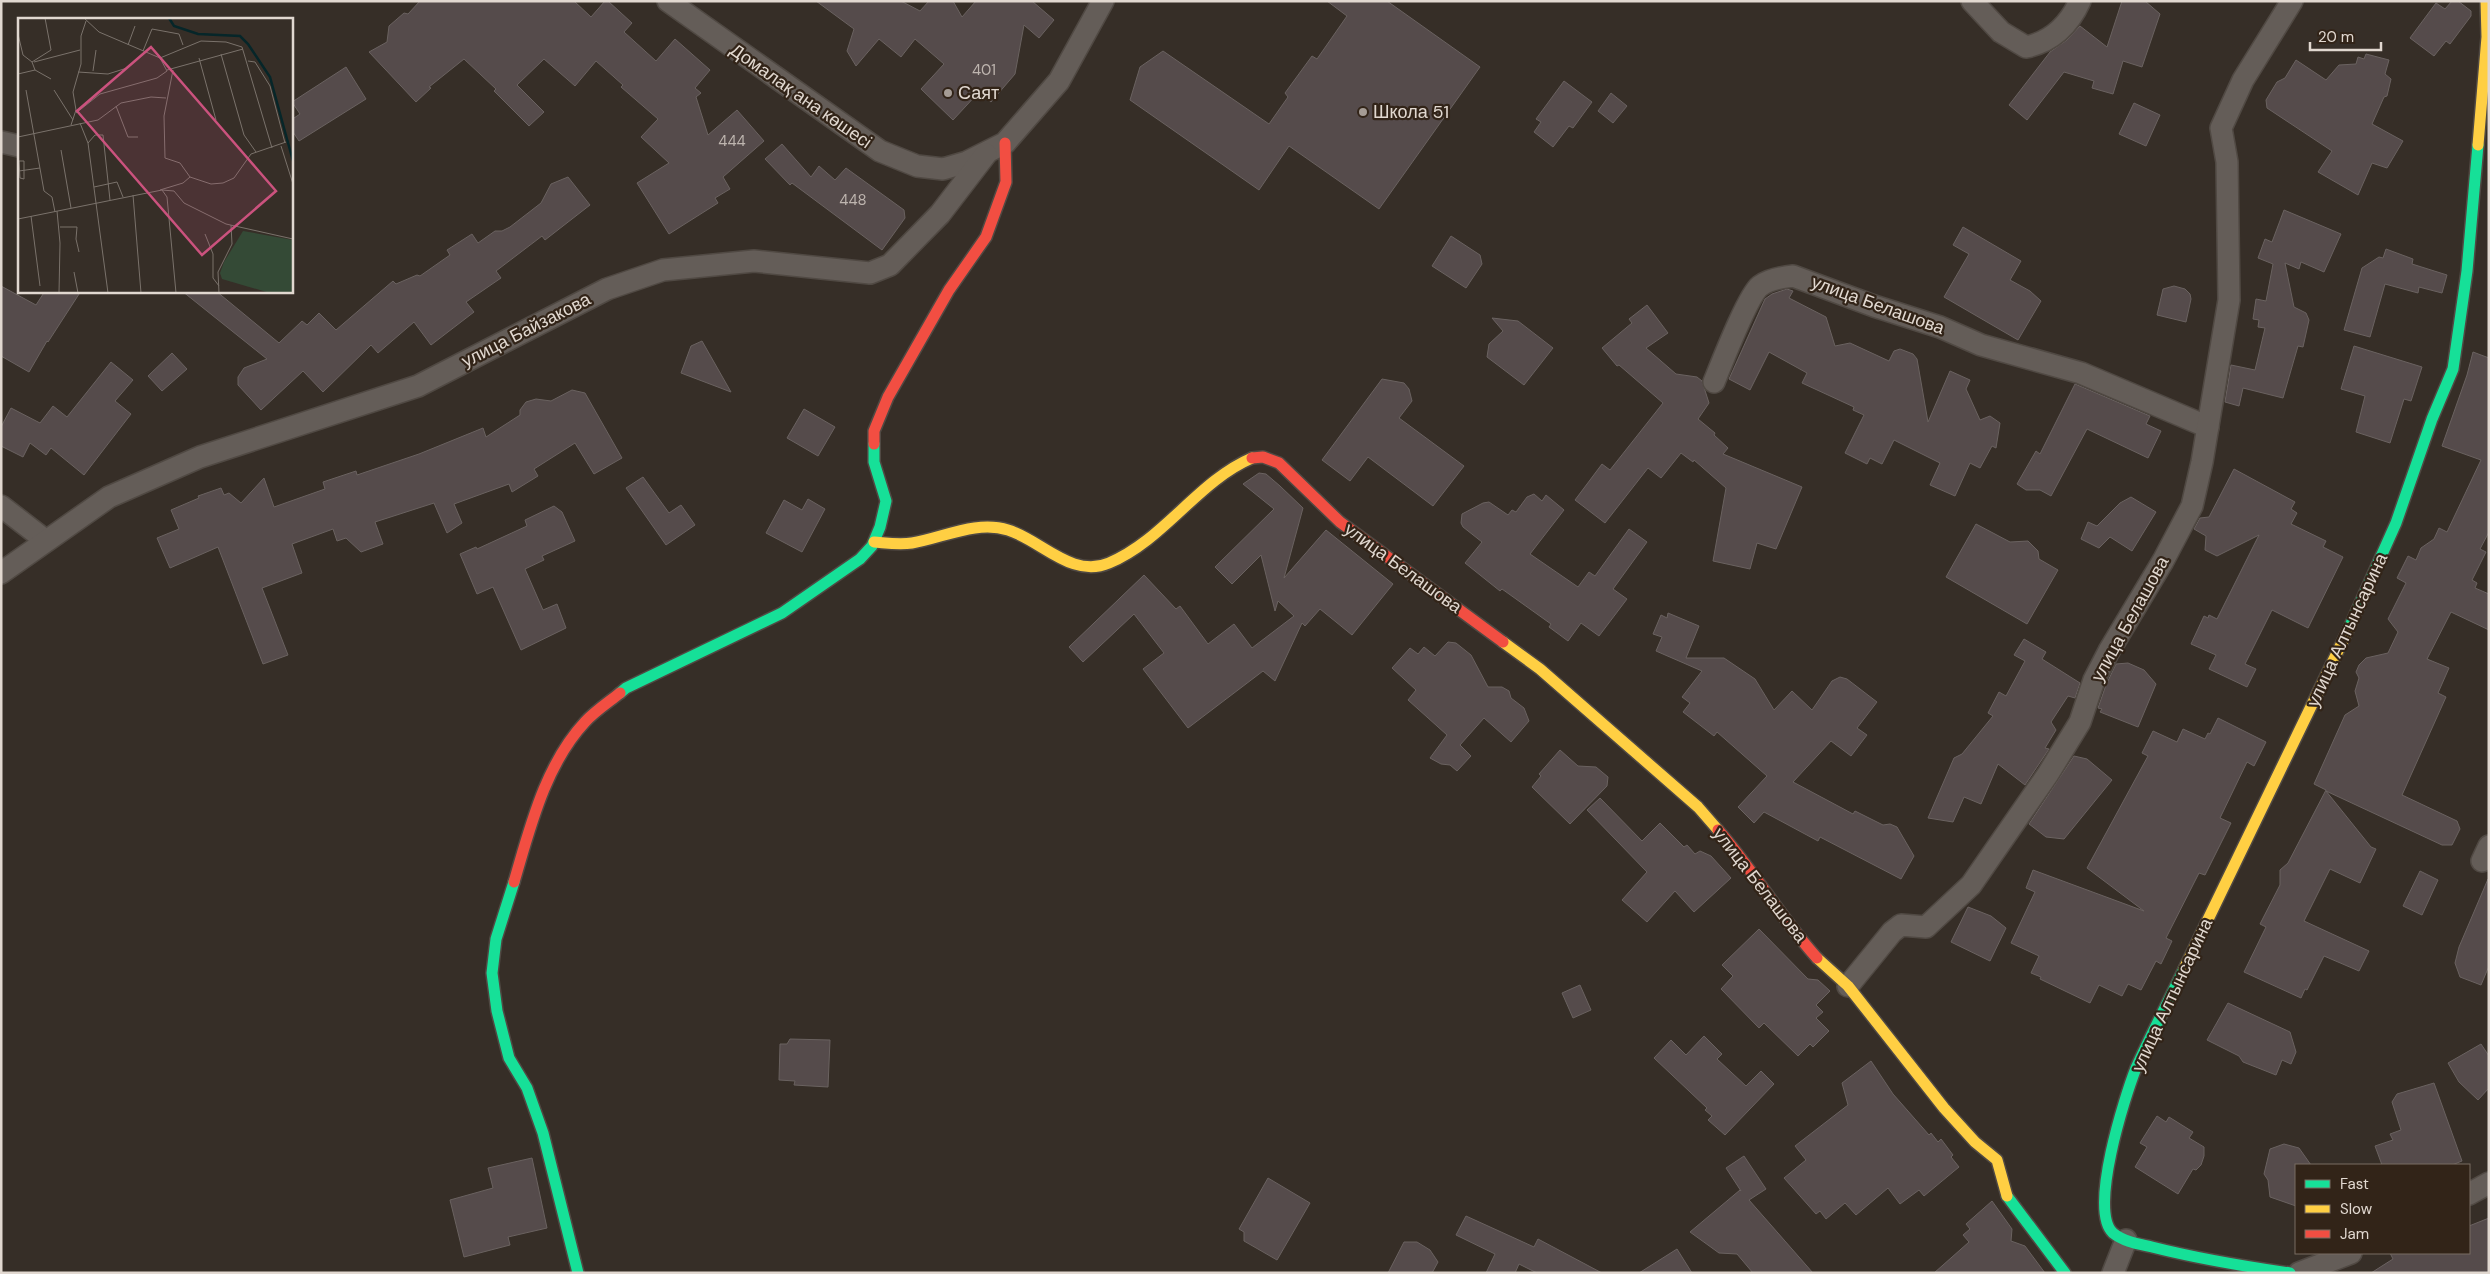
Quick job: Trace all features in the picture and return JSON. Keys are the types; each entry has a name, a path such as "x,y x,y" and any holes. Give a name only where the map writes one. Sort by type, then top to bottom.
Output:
{"street":[{"name":"Домалақ ана көшесі","path":"668,1 880,151 917,166 943,169"},
{"name":"улица Байзакова","path":"943,169 986,154 1005,143 1059,81 1103,1"},
{"path":"1972,1 2001,32 2026,47 2036,45 2056,34 2080,1"},
{"name":"улица Белашова","path":"1848,986 1892,932 1901,925 1926,927 1970,885 2048,774 2080,722 2094,680 2109,651 2163,561 2192,506 2208,427 2229,300 2228,162 2221,128 2243,80 2292,1"},
{"name":"улица Алтынсарина","path":"2118,1234 2106,1215 2105,1196 2109,1162 2116,1131 2136,1069 2362,601 2396,522 2432,420 2453,369 2468,271 2487,37 2486,1"},
{"path":"1,142 18,146"},
{"path":"578,1273 543,1133 527,1088 509,1058 498,1011 492,973 496,939 533,819 547,782 565,748 585,722 626,688 782,613 860,559 874,542 880,527 886,501 874,462 874,431 888,397 949,290 986,237 1006,182 1005,143"},
{"name":"улица Байзакова","path":"1,572 109,497 200,457 418,386 607,289 663,270 754,261 870,273 890,265 940,214 986,154"},
{"name":"улица Белашова","path":"1714,382 1746,308 1759,286 1781,277 1793,276 1874,306 1940,327 1981,345 2081,373 2208,427"},
{"name":"улица Белашова","path":"874,542 892,544 911,542 981,527 1009,530 1045,551 1090,568 1107,564 1133,549 1195,497 1239,466 1256,457 1268,458 1278,464 1340,522 1540,669 1698,806 1746,862 1791,929 1818,959 1848,986 1944,1108 1975,1142 1997,1160 2005,1194 2065,1273"},
{"path":"1,506 45,540"},
{"path":"2470,1193 2489,1182"},
{"path":"2113,1273 2118,1234 2205,1261 2290,1273"},
{"path":"2299,1273 2348,1254"}],"building":[{"path":"420,1 574,1 591,17 605,1 608,1 632,23 624,32 656,61 675,39 710,70 695,88 701,93 696,97 708,135 737,110 764,141 723,177 730,189 715,198 718,203 669,234 637,183 669,163 641,137 658,119 621,87 623,85 596,61 575,86 544,59 517,85 544,112 529,126 494,91 496,89 464,59 429,87 431,88 416,102 369,52 387,42 389,26 404,13 408,14"},
{"path":"816,1 901,1 920,11 929,1 953,1 962,17 976,1 1032,1 1054,20 1039,38 1024,25 1015,74 991,102 979,92 953,120 921,89 944,64 915,39 901,57 879,39 856,66 847,51 854,29"},
{"name":"Школа 51","path":"1327,1 1387,1 1480,67 1379,209 1289,146 1259,190 1130,100 1140,67 1163,51 1269,124 1288,97 1285,93 1312,56 1317,59 1347,16"},
{"path":"2122,1 2145,1 2160,14 2142,67 2123,61 2113,94 2092,88 2094,81 2064,72 2027,120 2009,105 2050,52 2067,40 2080,26 2107,47"},
{"path":"2452,1 2458,1 2471,11 2471,16 2450,44 2446,41 2434,56 2410,38 2436,3 2445,9"},
{"path":"2366,54 2389,60 2385,74 2391,79 2387,96 2384,97 2372,124 2403,141 2387,168 2372,163 2358,195 2318,172 2332,151 2267,108 2266,100 2277,82 2285,78 2296,60 2326,80 2339,65 2356,64 2358,57 2364,59"},
{"path":"346,67 366,99 299,141 292,130 292,119 300,114 292,102"},
{"path":"1564,81 1592,102 1573,128 1569,126 1553,147 1534,132 1541,122 1536,119"},
{"path":"1611,93 1627,106 1613,123 1598,111"},
{"path":"2134,103 2160,115 2146,146 2119,134"},
{"path":"782,144 811,177 819,166 835,180 846,168 904,210 905,218 882,250 792,183 790,185 765,159"},
{"path":"568,177 590,205 545,240 542,236 496,271 501,278 466,302 474,312 431,345 414,322 378,353 371,345 323,392 303,371 261,410 238,385 238,377 244,368 267,359 183,292 217,292 279,343 302,321 307,325 319,313 336,330 393,281 396,284 417,275 420,276 450,255 447,250 472,234 478,243 495,231 502,231 510,227 541,203 551,184"},
{"path":"2284,210 2341,234 2324,272 2301,262 2299,269 2285,263 2294,307 2306,313 2309,320 2303,347 2298,346 2283,398 2243,388 2239,406 2225,402 2231,365 2255,370 2265,328 2258,327 2259,320 2253,319 2256,299 2266,301 2273,264 2258,258 2265,239 2272,242"},
{"path":"1963,227 2021,261 2010,280 2030,291 2041,301 2018,340 1944,297 1969,254 1953,245"},
{"path":"1451,236 1480,255 1482,264 1466,288 1432,266"},
{"path":"2386,249 2413,259 2412,264 2447,275 2442,293 2419,287 2418,293 2385,284 2370,337 2344,330 2362,268 2379,257 2383,258"},
{"path":"1,286 36,305 44,292 80,292 47,341 29,372 1,356"},
{"path":"2174,286 2185,289 2190,294 2191,299 2186,322 2157,315 2163,289"},
{"path":"1787,289 1793,291 1789,298 1826,317 1835,346 1850,343 1889,361 1894,351 1900,349 1913,354 1917,359 1928,422 1950,371 1970,380 1966,389 1980,420 1990,416 2000,423 1996,448 1992,446 1980,468 1970,463 1955,496 1930,485 1940,463 1894,440 1882,464 1870,458 1867,464 1845,453 1864,415 1853,410 1854,407 1802,383 1807,373 1769,352 1750,390 1729,379 1765,299 1772,294"},
{"path":"1647,305 1668,333 1646,348 1676,374 1697,377 1702,381 1709,403 1698,419 1715,433 1714,435 1728,448 1723,454 1802,487 1776,549 1757,543 1750,569 1713,561 1726,488 1694,460 1693,462 1681,453 1661,478 1648,468 1605,523 1575,500 1602,464 1610,470 1663,403 1619,365 1617,366 1602,348 1632,323 1629,319"},
{"path":"1492,318 1518,321 1553,348 1524,385 1487,357 1489,344 1503,331"},
{"path":"702,341 731,392 681,373 691,346"},
{"path":"2354,346 2422,367 2411,401 2404,399 2390,443 2356,432 2365,396 2341,389"},
{"path":"2473,352 2489,358 2489,532 2480,549 2486,552 2472,580 2477,583 2475,588 2489,594 2489,630 2451,612 2427,659 2449,668 2438,693 2446,697 2402,795 2457,821 2460,829 2452,845 2442,845 2326,791 2371,847 2376,849 2360,883 2330,869 2304,921 2369,951 2359,971 2324,956 2301,998 2244,972 2266,927 2260,924 2280,885 2280,870 2288,863 2326,790 2314,784 2345,715 2359,706 2355,691 2359,678 2356,672 2359,665 2366,658 2388,653 2398,632 2388,619 2406,583 2397,578 2408,556 2416,560 2421,548 2434,539 2439,528 2447,532 2481,460 2442,446 2467,375"},
{"path":"172,353 187,369 162,391 148,376"},
{"path":"111,362 133,380 115,401 131,414 84,475 51,448 46,455 30,443 23,457 1,446 1,427 11,408 40,423 53,406 67,417"},
{"path":"1382,379 1404,383 1409,389 1412,401 1399,418 1464,466 1433,506 1368,457 1350,481 1322,460"},
{"path":"2075,384 2150,416 2146,424 2161,431 2148,458 2087,429 2051,496 2040,490 2026,490 2017,484 2036,451 2040,454"},
{"path":"572,390 585,393 622,458 594,474 575,443 534,469 538,476 512,492 509,484 454,504 462,523 447,533 434,503 375,522 383,544 361,552 346,538 337,541 333,529 292,544 302,573 262,588 288,655 263,664 218,547 170,568 157,538 179,529 171,510 199,498 198,496 221,488 224,495 229,493 241,503 264,478 274,507 325,489 323,482 356,471 357,475 419,454 483,428 486,437 520,415 520,410 526,402 536,399 551,401"},
{"path":"804,409 835,427 818,456 787,438"},
{"path":"2234,469 2295,502 2291,509 2297,513 2291,524 2326,541 2323,547 2343,557 2308,628 2272,610 2245,664 2256,669 2247,687 2209,669 2216,655 2191,644 2204,616 2208,618 2209,615 2217,619 2259,535 2217,556 2205,550 2206,536 2194,529 2200,518 2209,517"},
{"path":"1259,473 1266,474 1303,508 1284,578 1326,530 1393,584 1352,635 1320,609 1305,626 1302,623 1275,681 1263,671 1188,728 1143,669 1164,653 1134,614 1083,662 1069,647 1144,575 1176,609 1180,606 1208,644 1234,624 1252,648 1294,616 1278,601 1275,611 1261,555 1232,584 1215,567 1274,509 1243,484"},
{"path":"643,477 669,513 681,505 695,525 666,545 626,488"},
{"path":"1534,494 1542,501 1546,495 1564,510 1530,554 1578,587 1589,572 1595,576 1629,529 1647,542 1613,589 1627,599 1599,636 1581,623 1568,641 1549,627 1551,624 1502,589 1500,591 1465,563 1482,542 1463,527 1461,523 1462,514 1483,503 1489,502 1508,515 1512,510 1516,512 1527,497"},
{"path":"2131,497 2156,512 2132,551 2110,537 2099,548 2081,539 2088,522 2097,526 2120,503"},
{"path":"808,499 825,509 802,552 766,533 784,500 802,510"},
{"path":"554,506 562,512 575,541 542,556 544,560 525,569 543,610 557,604 566,628 521,650 493,587 477,594 460,554 476,547 477,549 527,526 525,520"},
{"path":"1976,524 2010,542 2028,541 2038,551 2039,559 2058,570 2027,624 1946,577"},
{"path":"1668,613 1699,626 1686,658 1724,658 1755,679 1774,710 1792,691 1812,710 1832,681 1840,677 1847,679 1877,702 1857,728 1867,735 1851,756 1831,741 1793,782 1853,814 1855,811 1883,825 1890,824 1897,827 1914,856 1901,879 1820,837 1818,841 1764,812 1754,823 1738,807 1767,776 1717,732 1714,736 1683,712 1690,703 1682,697 1702,671 1656,651 1662,637 1653,634 1661,615 1667,618"},
{"path":"2024,639 2046,652 2042,659 2080,683 2075,698 2068,696 2051,722 2056,730 2045,748 2049,749 2025,785 1998,764 1981,804 1964,797 1953,822 1928,818 1954,758 1962,754 1993,716 1988,713 1999,692 2006,696 2025,661 2014,655"},
{"path":"1448,642 1456,643 1471,655 1488,687 1502,687 1509,691 1511,698 1524,708 1529,721 1511,742 1484,718 1460,745 1471,756 1457,771 1450,765 1441,764 1430,758 1447,735 1408,700 1416,690 1392,668 1410,648 1418,654 1424,647 1435,656"},
{"path":"2128,663 2144,670 2156,684 2138,727 2100,712 2102,709 2098,708 2116,664"},
{"path":"2218,718 2266,742 2254,766 2247,762 2220,818 2231,823 2205,875 2199,873 2166,938 2172,941 2161,964 2156,961 2141,990 2128,984 2122,996 2099,985 2090,1003 2031,973 2039,956 2011,943 2035,892 2026,888 2033,870 2144,911 2087,868 2148,756 2142,753 2153,731 2177,742 2183,729 2205,739 2208,733 2210,734"},
{"path":"1560,750 1578,766 1596,767 1608,777 1607,786 1570,824 1532,787 1541,776 1539,774"},
{"path":"2074,756 2087,759 2112,780 2064,839 2046,837 2029,824"},
{"path":"1600,798 1642,841 1660,823 1684,847 1687,845 1695,854 1700,851 1711,856 1731,878 1694,912 1675,891 1647,922 1622,900 1647,872 1587,810"},
{"path":"2420,871 2438,880 2422,915 2403,906"},
{"path":"2488,879 2489,966 2481,985 2460,977 2455,963 2459,947"},
{"path":"1968,907 1991,916 2006,928 1990,961 1951,942"},
{"path":"1759,929 1808,979 1818,980 1830,991 1816,1005 1823,1012 1816,1018 1829,1031 1813,1047 1810,1044 1798,1056 1764,1023 1759,1028 1721,989 1733,976 1722,965"},
{"path":"1580,985 1591,1010 1573,1018 1562,993"},
{"path":"2228,1003 2290,1032 2296,1052 2291,1064 2282,1060 2276,1075 2243,1062 2239,1056 2207,1040"},
{"path":"1704,1036 1722,1054 1717,1059 1746,1086 1761,1071 1774,1084 1725,1135 1708,1120 1712,1116 1705,1110 1707,1108 1654,1058 1671,1040 1686,1055"},
{"path":"790,1039 830,1040 828,1087 794,1085 795,1081 779,1080 780,1044 787,1044"},
{"path":"2481,1044 2489,1056 2489,1088 2478,1100 2459,1082 2448,1063"},
{"path":"1871,1061 1893,1094 1929,1135 1931,1133 1938,1142 1941,1139 1959,1167 1924,1196 1919,1190 1900,1204 1888,1188 1856,1215 1845,1203 1826,1219 1820,1211 1816,1214 1784,1178 1806,1160 1795,1146 1848,1105 1842,1083"},
{"path":"2434,1083 2462,1161 2454,1164 2382,1164 2375,1146 2393,1140 2390,1134 2401,1130 2392,1102 2397,1094"},
{"path":"2157,1116 2166,1122 2169,1117 2193,1132 2189,1138 2204,1147 2201,1165 2196,1170 2193,1169 2178,1194 2135,1167 2147,1147 2140,1143"},
{"path":"2284,1144 2299,1148 2310,1164 2295,1164 2295,1206 2270,1197 2268,1180 2264,1174 2270,1149"},
{"path":"1744,1156 1766,1189 1749,1200 1813,1273 1753,1273 1737,1254 1719,1253 1690,1232 1741,1191 1726,1168"},
{"path":"532,1158 547,1228 508,1237 510,1245 464,1257 450,1200 493,1188 488,1168"},
{"path":"1268,1178 1310,1203 1277,1260 1244,1241 1244,1232 1239,1229"},
{"path":"1992,1201 2012,1229 2011,1241 2025,1246 2045,1273 1934,1273 1969,1242 1963,1235 1970,1229 1966,1224"},
{"path":"1466,1216 1534,1247 1538,1239 1602,1273 1537,1273 1519,1264 1515,1273 1486,1273 1495,1254 1456,1235"},
{"path":"2489,1218 2489,1273 2371,1273 2393,1259 2390,1254 2470,1254 2470,1226"},
{"path":"1404,1242 1417,1242 1430,1250 1438,1262 1432,1273 1388,1273"},
{"path":"1677,1249 1692,1273 1639,1273"}],"traffic: fast":[{"path":"2349,628 2396,523 2432,419 2453,369 2467,271 2478,145"},
{"path":"620,693 626,688 782,613 860,559 872,546 880,527 886,501 874,462 874,444"},
{"path":"514,882 496,939 492,973 497,1011 509,1058 527,1088 543,1133 578,1273"},
{"path":"2184,969 2136,1068 2124,1102 2106,1179 2104,1202 2106,1221 2113,1233 2122,1239 2132,1242 2204,1259 2290,1273"},
{"path":"2007,1196 2065,1273"}],"traffic: slow":[{"path":"2478,145 2487,37 2486,1"},
{"path":"874,542 912,543 972,528 996,527 1020,535 1069,562 1095,567 1109,563 1129,553 1164,526 1215,481 1233,468 1252,458"},
{"path":"2184,969 2349,628"},
{"path":"1503,642 1540,669 1698,807 1718,830"},
{"path":"1817,958 1848,986 1944,1108 1975,1142 1997,1160 2007,1196"}],"traffic: jam":[{"path":"874,444 874,431 888,397 949,290 986,237 1006,182 1005,143"},
{"path":"1252,458 1263,457 1279,463 1340,522 1503,642"},
{"path":"514,882 540,798 559,758 585,722 620,693"},
{"path":"1718,830 1817,958"}],"place":[{"name":"Саят","path":"948,93"},
{"name":"Школа 51","path":"1363,112"}]}
